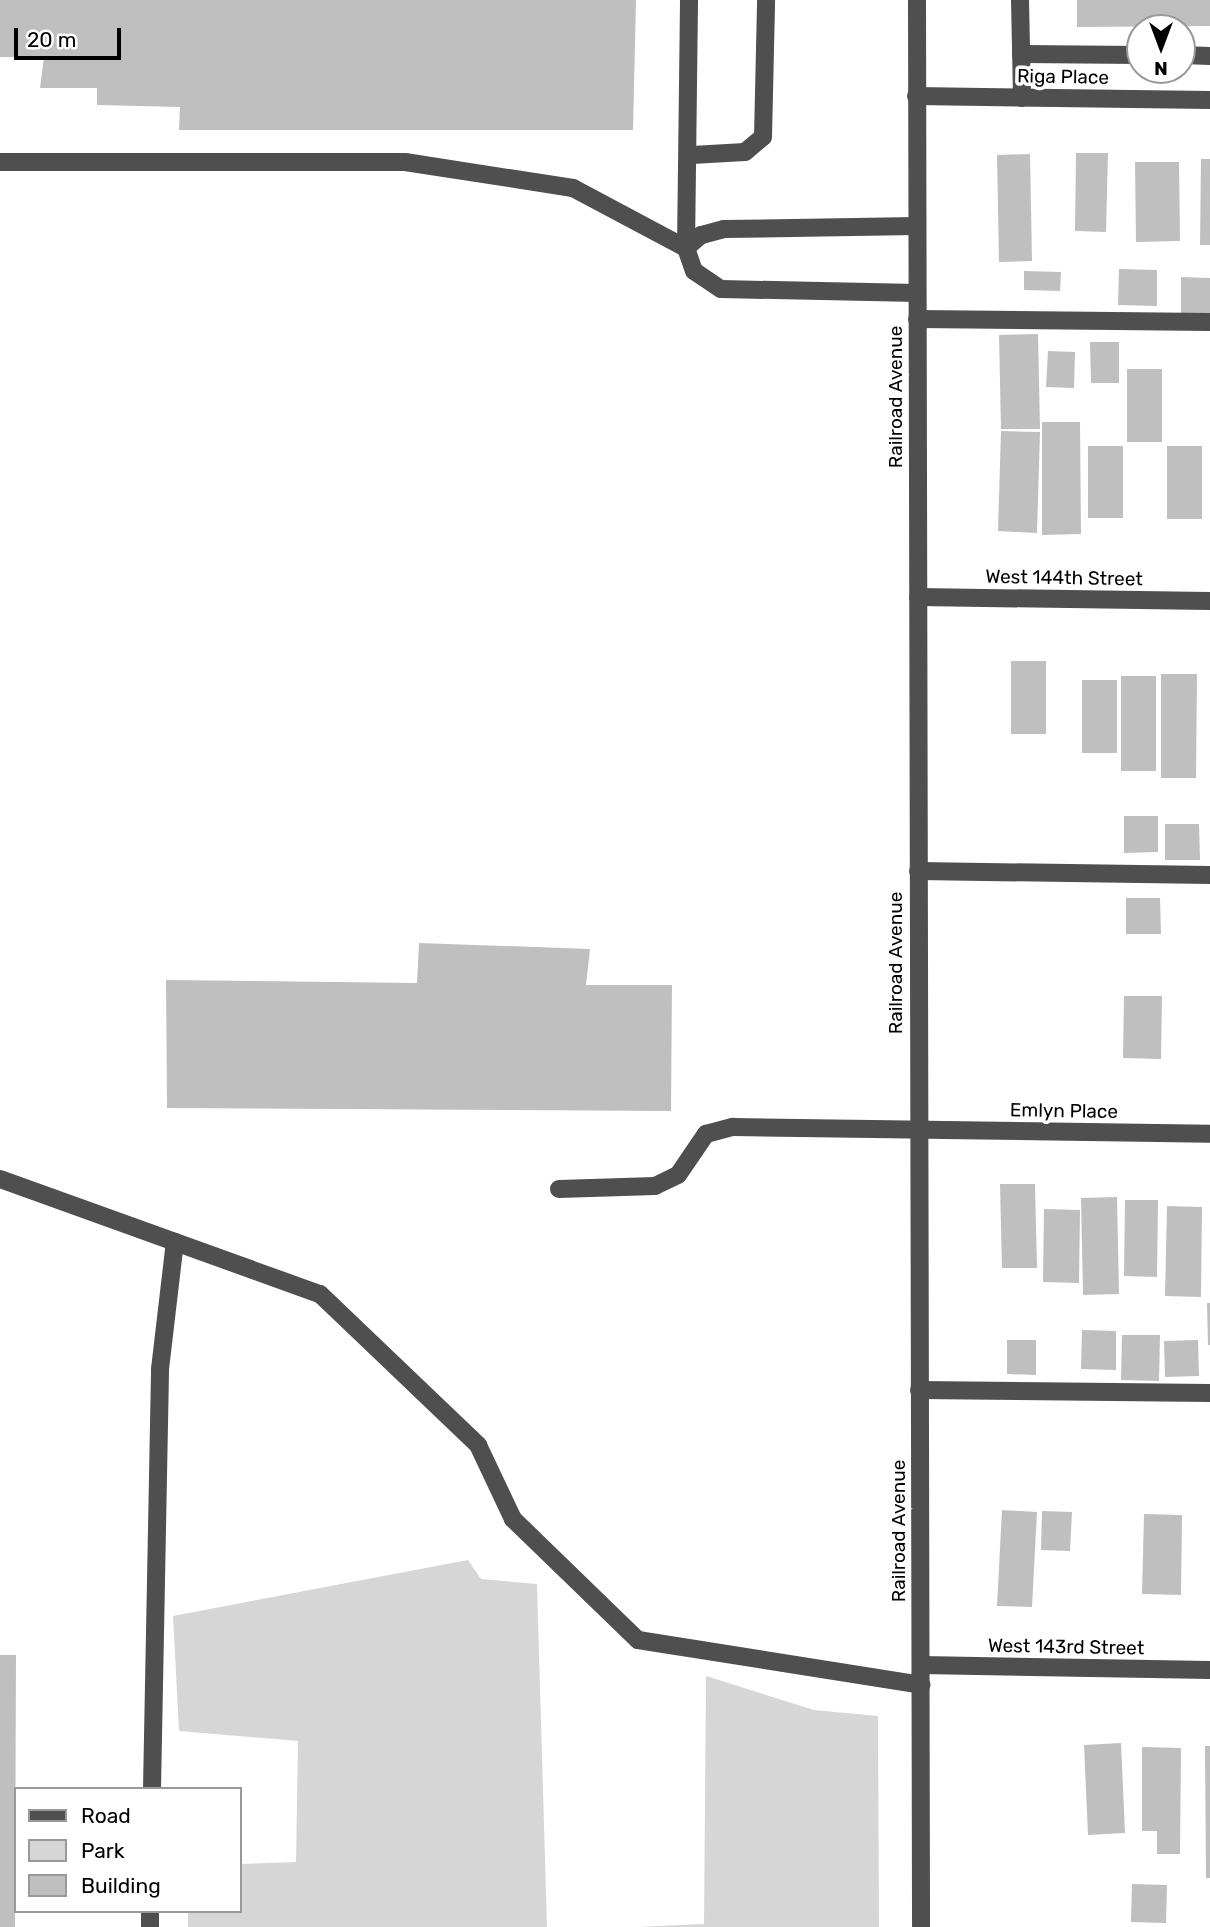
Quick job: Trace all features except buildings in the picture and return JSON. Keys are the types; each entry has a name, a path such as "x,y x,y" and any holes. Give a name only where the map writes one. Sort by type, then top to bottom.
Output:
{"street":[{"path":"689,0 692,155 686,248 694,271 721,289 917,293"},
{"path":"692,155 745,152 763,137 766,0"},
{"name":"Railroad Avenue","path":"917,0 917,1130 921,1927"},
{"path":"1020,0 1021,98"},
{"path":"1021,54 1126,55"},
{"name":"Riga Place","path":"916,96 1210,100"},
{"path":"0,162 405,162 573,188 686,248"},
{"path":"686,248 701,234 724,229 916,226"},
{"path":"917,318 1210,322"},
{"name":"West 144th Street","path":"918,597 1210,601"},
{"path":"918,871 1210,875"},
{"name":"Emlyn Place","path":"559,1189 655,1186 678,1175 706,1134 733,1127 1210,1134"},
{"path":"0,1179 320,1294 478,1445 513,1519 638,1640 921,1685"},
{"path":"152,1787 160,1369 174,1242"},
{"path":"919,1390 1210,1393"},
{"name":"West 143rd Street","path":"921,1665 1210,1670"}],"green space":[{"path":"468,1560 481,1579 537,1584 547,1927 188,1927 188,1913 242,1913 242,1864 296,1862 298,1741 179,1731 173,1616"},
{"path":"706,1676 814,1710 878,1716 879,1927 637,1927 704,1924"}]}
